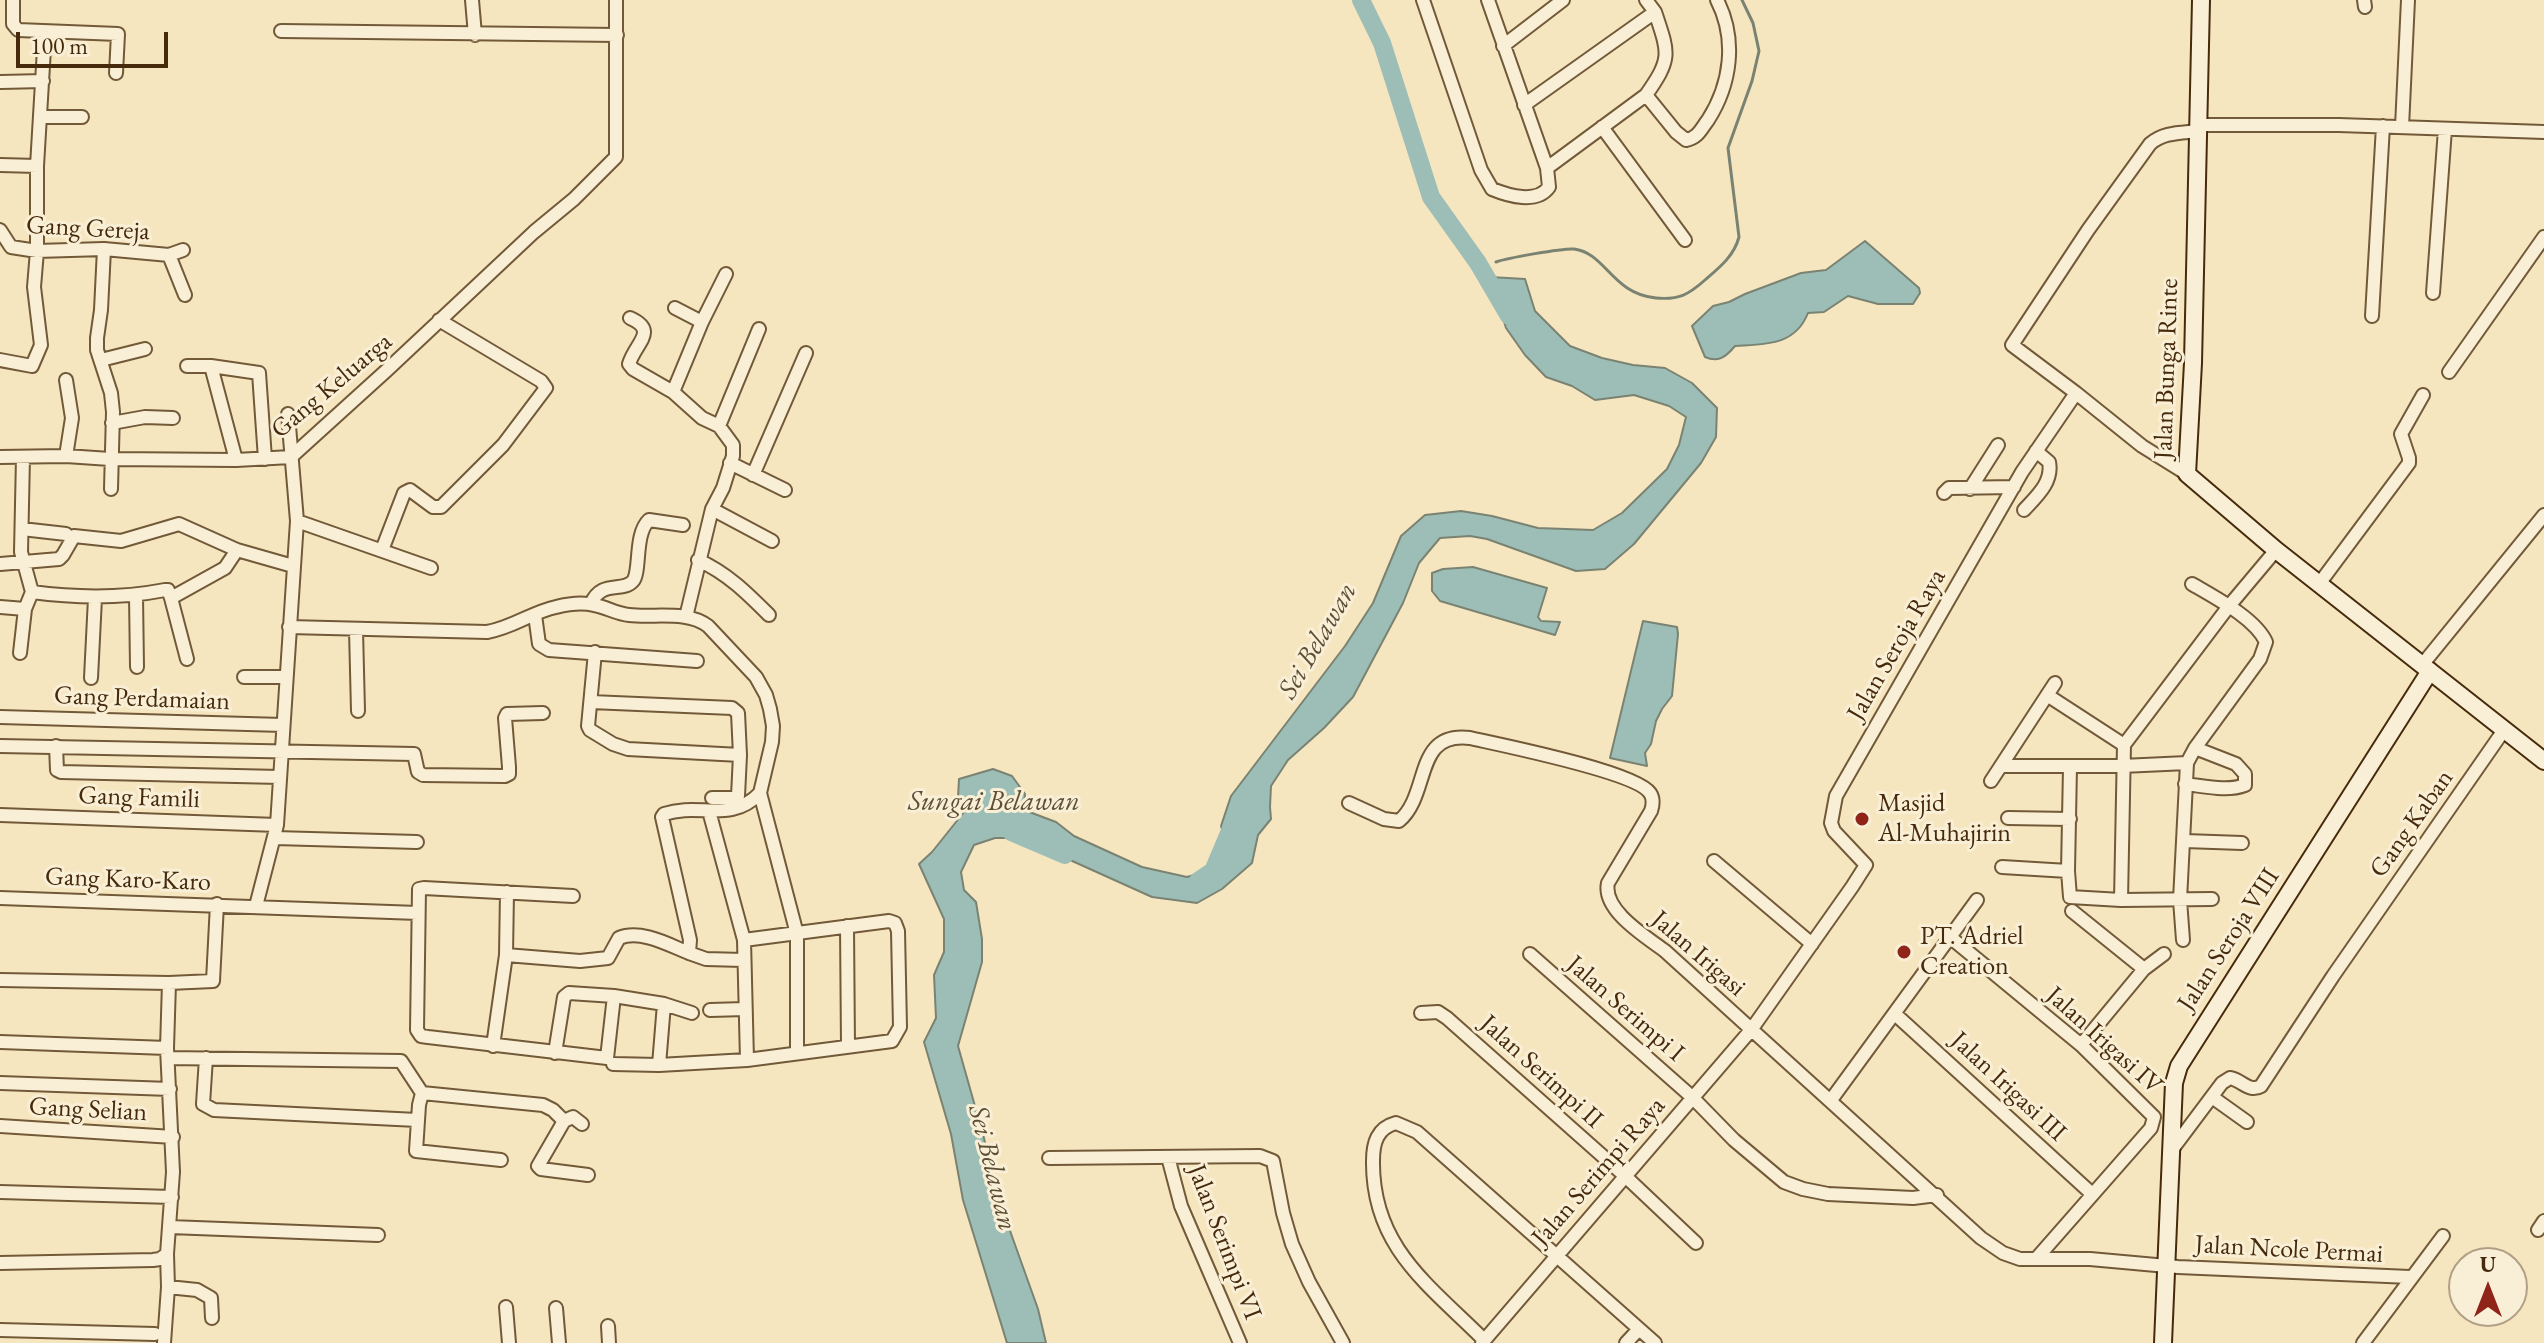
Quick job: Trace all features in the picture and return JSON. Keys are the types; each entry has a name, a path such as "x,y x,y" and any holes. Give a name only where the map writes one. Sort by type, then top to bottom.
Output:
{"street":[{"path":"13,0 14,27 18,30 118,34 116,73"},
{"path":"472,0 475,35"},
{"path":"281,31 617,35 616,0"},
{"path":"1423,0 1481,170 1492,189 1526,197 1538,196 1549,187 1547,168 1488,0"},
{"path":"1503,46 1563,0"},
{"path":"1547,168 1646,95 1666,62 1665,40 1655,12 1646,0"},
{"path":"1646,95 1672,128 1686,140 1698,134 1715,108 1727,79 1730,49 1717,0"},
{"name":"Jalan Bunga Rinte","path":"2201,0 2193,363 2187,474 2276,550 2544,761"},
{"path":"2402,127 2408,0"},
{"path":"1524,105 1655,12"},
{"path":"0,360 32,366 39,353 41,334 34,287 45,32"},
{"name":"Gang Keluarga","path":"0,457 236,460 291,457 616,157 617,35"},
{"path":"1,82 43,81"},
{"path":"41,117 82,117"},
{"path":"2372,316 2383,126"},
{"path":"2187,474 2142,446 2012,345 2088,230 2150,144 2157,138 2198,128 2383,126 2544,132"},
{"path":"1602,127 1685,240"},
{"path":"2433,293 2445,129"},
{"path":"0,165 37,166"},
{"name":"Gang Gereja","path":"0,230 11,247 37,251 104,249 169,255 183,250"},
{"path":"2449,372 2544,237"},
{"path":"104,249 97,338 111,393 111,489"},
{"path":"169,255 185,295"},
{"path":"673,392 726,274"},
{"path":"675,308 702,322"},
{"path":"630,318 642,324 645,334 629,364 673,392 702,418 719,426 734,450 723,488 712,509 686,617"},
{"path":"382,550 404,493 410,490 433,507 441,507 503,445 546,388 541,381 439,320"},
{"path":"719,426 759,329"},
{"path":"101,360 145,349"},
{"path":"753,475 806,353"},
{"path":"187,366 259,373 265,459"},
{"path":"211,366 236,460"},
{"path":"66,380 72,418 66,456"},
{"name":"Jalan Seroja Raya","path":"1751,1030 1866,865 1834,831 1831,823 1836,796 2014,487 2076,393"},
{"path":"2319,584 2409,463 2401,434 2423,395"},
{"path":"256,906 276,831 297,521 288,414"},
{"path":"112,423 145,417 173,418"},
{"path":"1970,489 1998,445"},
{"path":"2024,510 2044,487 2050,474 2049,462 2036,451"},
{"path":"20,653 25,609 32,592 22,561 23,457"},
{"path":"730,463 785,490"},
{"path":"1944,493 1949,488 2014,487"},
{"path":"712,509 772,541"},
{"path":"2426,668 2544,515"},
{"path":"591,604 599,591 633,581 645,524 649,520 683,525"},
{"path":"297,521 431,568"},
{"path":"0,564 59,559 74,536 129,540 179,524 237,550 293,566"},
{"path":"22,529 66,534"},
{"path":"171,598 225,568 237,550"},
{"path":"2121,900 2124,745 2229,606 2276,550"},
{"path":"698,560 717,568 769,615"},
{"path":"2183,940 2180,900 2187,763 2265,649 2266,642 2264,636 2229,606 2192,584"},
{"path":"32,592 95,598 136,596 168,590 187,659"},
{"path":"136,596 137,667"},
{"path":"91,678 95,598"},
{"path":"289,627 487,632 504,629 544,610 591,604 626,615 686,617 700,620 708,626 756,677 766,695 773,726 760,793 797,934 797,1053"},
{"path":"0,607 25,609"},
{"path":"535,615 536,635 542,647 549,650 697,661"},
{"path":"356,630 358,711"},
{"path":"595,652 590,730 628,749 740,755"},
{"name":"Jalan Seroja VIII","path":"2163,1343 2174,1083 2179,1066 2426,668"},
{"path":"244,677 285,677"},
{"path":"1991,781 2055,683"},
{"path":"2047,695 2124,745"},
{"path":"591,702 732,708 738,713 738,796 676,810 662,817 690,940 689,953"},
{"path":"0,746 414,754 418,772 423,775 505,776 509,774 507,714 543,713"},
{"name":"Gang Perdamaian","path":"0,717 283,725"},
{"name":"Gang Kaban","path":"2212,1097 2230,1078 2249,1088 2261,1086 2504,730"},
{"name":"Jalan Irigasi","path":"1349,803 1384,819 1399,821 1408,813 1430,755 1441,741 1455,736 1610,773 1639,784 1650,792 1653,802 1651,811 1608,883 1606,892 1609,902 1633,926 1665,951 1995,1249 2020,1259 2090,1259 2165,1266"},
{"path":"56,746 57,770 61,772 280,777"},
{"path":"2185,784 2222,788 2245,785 2245,774 2236,764 2195,748"},
{"path":"2003,766 2187,763"},
{"path":"2070,767 2070,897 2212,899"},
{"path":"710,804 740,809 760,793"},
{"path":"710,804 744,940 747,1060"},
{"name":"Gang Famili","path":"0,815 417,842"},
{"path":"2008,818 2070,819"},
{"path":"2185,841 2242,843"},
{"path":"1714,861 1812,944"},
{"path":"2002,867 2068,871"},
{"path":"573,896 421,888 417,892 417,1030 421,1036 607,1058 614,996"},
{"path":"493,1046 506,955 507,892"},
{"name":"Gang Karo-Karo","path":"0,898 418,913"},
{"path":"1831,1100 1977,900"},
{"path":"0,980 213,981 217,904"},
{"path":"2072,911 2144,969"},
{"path":"613,1064 747,1060 892,1041 900,1027 897,926 889,921 744,940"},
{"path":"847,926 848,1047"},
{"path":"506,955 580,961 608,958 619,938 629,935 654,939 706,959 743,960"},
{"name":"Jalan Irigasi IV","path":"1950,937 2081,1045 2154,1117"},
{"name":"Jalan Serimpi I","path":"1530,954 1784,1182 1828,1194 1913,1198 1937,1195"},
{"path":"2081,1045 2144,969 2164,954"},
{"path":"0,1330 160,1339 168,1287 167,1254 172,1197 169,983"},
{"path":"555,1053 564,997 569,993 664,1004 692,1013"},
{"path":"659,1065 664,1004"},
{"path":"710,1010 745,1009"},
{"name":"Jalan Serimpi II","path":"1421,1013 1438,1012 1447,1018 1696,1243"},
{"name":"Jalan Irigasi III","path":"1895,1014 2091,1193"},
{"name":"Jalan Serimpi Raya","path":"1483,1342 1751,1030"},
{"path":"0,1042 206,1058 399,1060 422,1093 415,1147 419,1153 501,1160"},
{"path":"206,1058 203,1104 214,1110 417,1120"},
{"path":"0,1083 170,1089"},
{"path":"422,1093 543,1105 559,1116 573,1117 582,1124"},
{"path":"2171,1151 2212,1097 2247,1122"},
{"path":"2036,1259 2151,1128 2154,1117 2173,1112"},
{"path":"559,1116 538,1166 541,1169 588,1175"},
{"path":"1483,1342 1402,1258 1383,1222 1374,1187 1373,1150 1374,1141 1386,1126 1396,1123 1417,1132 1655,1343"},
{"name":"Gang Selian","path":"0,1126 173,1137"},
{"path":"1049,1158 1260,1156 1273,1161 1292,1244 1343,1343"},
{"name":"Jalan Serimpi VI","path":"1168,1157 1181,1206 1240,1343"},
{"path":"0,1192 172,1197"},
{"path":"170,1227 378,1235"},
{"path":"2363,1343 2443,1236"},
{"path":"0,1263 153,1260 167,1254"},
{"name":"Jalan Ncole Permai","path":"2165,1266 2410,1277"},
{"path":"168,1287 197,1290 211,1298 212,1318"},
{"path":"506,1307 509,1343"},
{"path":"556,1308 559,1343"},
{"path":"608,1326 609,1343"},
{"path":"1626,1343 1639,1329"}],"water":[{"path":"1865,241 1919,288 1920,293 1913,304 1878,304 1848,296 1824,312 1808,313 1795,332 1778,341 1735,346 1718,359 1705,357 1692,326 1713,306 1801,273 1826,270"},
{"name":"Sungai Belawan","path":"1490,277 1525,279 1535,311 1570,346 1602,358 1665,368 1692,383 1717,408 1716,437 1701,463 1634,544 1605,569 1576,571 1487,539 1470,536 1440,538 1419,563 1403,603 1353,697 1288,760 1271,786 1271,819 1258,835 1252,863 1222,889 1197,903 1152,897 1038,843 1020,838 995,838 974,845 961,872 964,890 976,902 982,962 958,1046 994,1186 1038,1309 1046,1343 1007,1343 963,1200 951,1134 924,1042 936,1018 934,975 944,952 944,919 919,864 964,812 958,797 959,779 993,769 1012,776 1025,794 1024,810 1056,822 1074,836 1142,867 1187,877 1212,870 1227,845 1221,826 1231,796 1345,646 1373,603 1401,536 1425,515 1461,511 1538,528 1593,530 1622,513 1667,469 1679,445 1686,417 1669,406 1634,395 1595,400 1572,386 1546,377 1506,328"},
{"path":"1473,567 1547,588 1538,617 1541,621 1560,622 1555,635 1440,601 1432,591 1432,573"},
{"path":"1643,621 1677,627 1678,634 1672,696 1656,721 1651,744 1645,753 1647,766 1610,758"}],"waterway":[{"name":"Sei Belawan","path":"1361,0 1382,43 1431,197 1478,263 1509,316"},
{"path":"1496,262 1574,249 1594,258 1629,289 1641,295 1664,298 1688,293 1726,261 1739,237 1728,148 1752,81 1759,51 1753,23 1742,0"},
{"name":"Sei Belawan","path":"1198,881 1213,871 1235,819"},
{"name":"Sei Belawan","path":"1011,832 1065,855"}],"place":[{"name":"Masjid Al-Muhajirin","path":"1862,819"},
{"name":"PT. Adriel Creation","path":"1904,952"}]}
